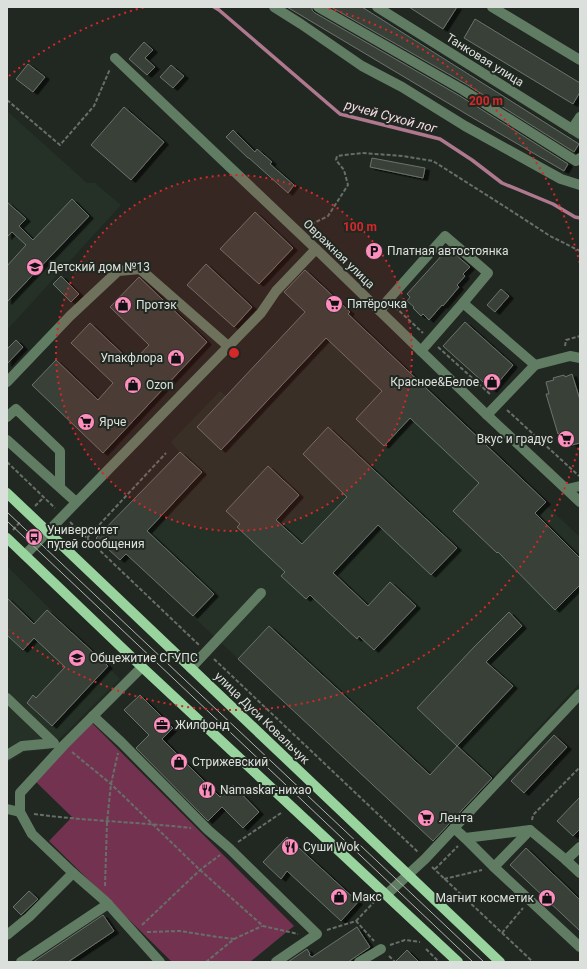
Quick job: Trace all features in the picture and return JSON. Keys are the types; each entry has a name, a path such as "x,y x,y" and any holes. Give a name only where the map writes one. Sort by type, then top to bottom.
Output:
{"main road":[{"name":"улица Дуси Ковальчук","path":"7,493 500,962"},
{"path":"7,538 142,667 458,962"}],"street":[{"path":"274,7 362,66 402,87 465,126 561,179 580,185"},
{"path":"318,7 463,90 576,161 580,158"},
{"name":"Танковая улица","path":"377,7 576,132"},
{"path":"492,7 580,60"},
{"name":"Овражная улица","path":"115,58 316,249 487,415 580,502"},
{"path":"576,132 580,117"},
{"path":"380,311 445,236 488,273 464,303 421,351"},
{"path":"25,555 261,313 276,291 316,249"},
{"path":"7,382 70,316 118,271 140,269 228,346"},
{"path":"464,303 535,365"},
{"path":"487,415 535,365 570,356 580,358"},
{"path":"7,417 16,409 60,450 60,487"},
{"path":"7,440 76,502"},
{"path":"567,489 580,486"},
{"path":"191,668 261,593"},
{"path":"142,667 64,745 20,793 20,812 32,834 106,902 160,962"},
{"path":"386,894 425,859 580,694"},
{"path":"7,698 54,743 22,746 7,755"},
{"path":"93,716 121,742 208,830 229,848 317,934 276,962"},
{"path":"7,809 20,812"},
{"path":"454,828 580,947"},
{"path":"465,838 530,830 580,873"},
{"path":"494,867 530,830"},
{"path":"566,860 580,847"},
{"path":"7,935 29,917 73,873"},
{"path":"21,962 106,902"},
{"path":"359,962 381,949"}],"path":[{"path":"7,100 60,145 94,106 115,58"},
{"path":"292,227 314,223 328,216 340,198 348,185 344,170 336,160 337,156 362,153 403,156 433,161 550,236 580,251"},
{"path":"388,300 580,477"},
{"path":"87,538 166,453"},
{"path":"7,462 533,962"},
{"path":"106,902 107,822 111,784 121,742"},
{"path":"64,745 111,784 200,870 263,926 301,935 317,934 356,921 375,900"},
{"path":"530,830 533,815 580,766"},
{"path":"20,812 62,818 153,824 208,830"},
{"path":"134,933 200,870 229,848 281,813"},
{"path":"434,869 465,838"},
{"path":"444,879 494,867"},
{"path":"502,933 530,900"},
{"path":"356,921 381,949 405,940 420,942"},
{"path":"206,962 234,939 263,926"},
{"path":"134,933 180,931 234,939"}],"shaded area":[{"name":"Детский дом №13","path":"7,111 87,183 95,183 121,205 7,330"},
{"path":"305,312 329,335 351,327 357,322 546,501 546,505 580,537 580,683 433,841 126,554 120,560 96,538 179,452 171,442 220,391 226,396"},
{"path":"7,566 120,679 48,750 26,751 7,763"},
{"path":"92,723 294,926 250,962 172,962 49,841 72,817 35,781"}],"building":[{"path":"287,7 312,7 312,10 315,13 460,96 568,164 564,171 473,118"},
{"path":"331,7 362,7 579,144 574,152 466,84"},
{"path":"409,7 457,7 443,29"},
{"path":"475,19 580,83 580,92 573,104 464,38"},
{"path":"144,42 153,50 145,58 155,67 147,75 129,59"},
{"path":"28,64 45,77 33,92 16,79"},
{"path":"171,65 184,76 173,88 160,77"},
{"path":"124,107 164,142 131,180 91,145"},
{"path":"233,130 255,152 257,149 272,162 270,164 294,185 288,193 226,137"},
{"path":"372,158 425,168 423,178 370,167"},
{"path":"72,199 89,216 7,302 7,266 26,245 12,232 7,237 7,202 26,219 19,226 33,240"},
{"path":"255,212 293,248 259,284 220,249"},
{"path":"448,251 455,257 456,255 470,267 463,274 465,276 457,285 459,287 429,320 423,314 421,316 407,301 410,297 407,294 443,254 445,255"},
{"path":"206,264 252,307 234,327 187,285"},
{"path":"305,270 350,312 348,314 546,502 535,513 580,558 580,585 555,610 498,552 497,553 453,511 479,483 410,418 384,446 356,419 382,391 326,338 221,450 197,427 305,312 284,292"},
{"path":"61,276 79,294 71,302 53,284"},
{"path":"139,277 207,342 103,453 32,385 56,360 98,400 113,383 71,343 90,323 132,363 149,345 110,307"},
{"path":"501,289 509,296 495,312 487,305"},
{"path":"465,322 513,365 492,390 443,346"},
{"path":"16,340 23,347 7,364 7,349"},
{"path":"572,374 580,400 580,443 572,445 572,442 564,444 560,433 558,434 546,394 549,394 546,382 554,380 553,378 564,375 565,377"},
{"path":"328,427 457,548 431,575 378,525 333,573 368,606 390,582 416,606 374,650 359,636 357,639 310,595 306,599 281,576 285,572 237,527 240,524 226,511 268,466 299,495 276,520 302,544 347,497 303,454"},
{"path":"180,452 202,472 147,531 214,594 193,616 126,554 120,560 96,538"},
{"name":"Общежитие СГУПС","path":"7,598 34,624 47,610 108,666 52,726 27,703 33,695 36,698 65,667 34,638 23,650 7,635"},
{"path":"509,612 522,626 486,662 513,686 457,746 417,708"},
{"path":"269,626 430,775 457,746 492,778 433,841 238,659"},
{"path":"140,695 173,728 162,739 220,797 233,785 259,812 243,828 222,807 208,821 136,748 149,735 124,710"},
{"path":"554,735 567,747 524,793 511,781"},
{"path":"580,797 580,829 573,836 557,821"},
{"path":"287,837 358,902 341,921 287,871 281,879 263,862"},
{"path":"526,848 580,900 580,931 510,865"},
{"path":"29,891 38,899 21,915 13,907"},
{"path":"103,915 114,931 68,962 33,962"},
{"path":"357,927 370,947 348,962 288,962 307,949 310,954 309,955 312,957"},
{"path":"407,950 419,962 395,962"}],"waterway":[{"name":"ручей Сухой лог","path":"214,7 340,114 440,139 472,160 502,183 553,204 575,217 580,218"}],"tram line":[{"path":"7,512 484,962"},
{"path":"7,521 473,962"}],"place":[{"name":"Платная автостоянка","path":"374,251"},
{"name":"Детский дом №13","path":"35,267"},
{"name":"Пятёрочка","path":"334,304"},
{"name":"Протэк","path":"123,305"},
{"name":"Упакфлора","path":"176,358"},
{"name":"Красное&Белое","path":"492,382"},
{"name":"Ozon","path":"133,385"},
{"name":"Ярче","path":"86,422"},
{"name":"Вкус и градус","path":"566,439"},
{"name":"Университет путей сообщения","path":"34,537"},
{"name":"Общежитие СГУПС","path":"77,658"},
{"name":"Жилфонд","path":"162,725"},
{"name":"Стрижевский","path":"179,762"},
{"name":"Namaskar-нихао","path":"207,790"},
{"name":"Лента","path":"426,818"},
{"name":"Суши Wok","path":"290,847"},
{"name":"Макс","path":"339,897"},
{"name":"Магнит косметик","path":"547,898"}]}
